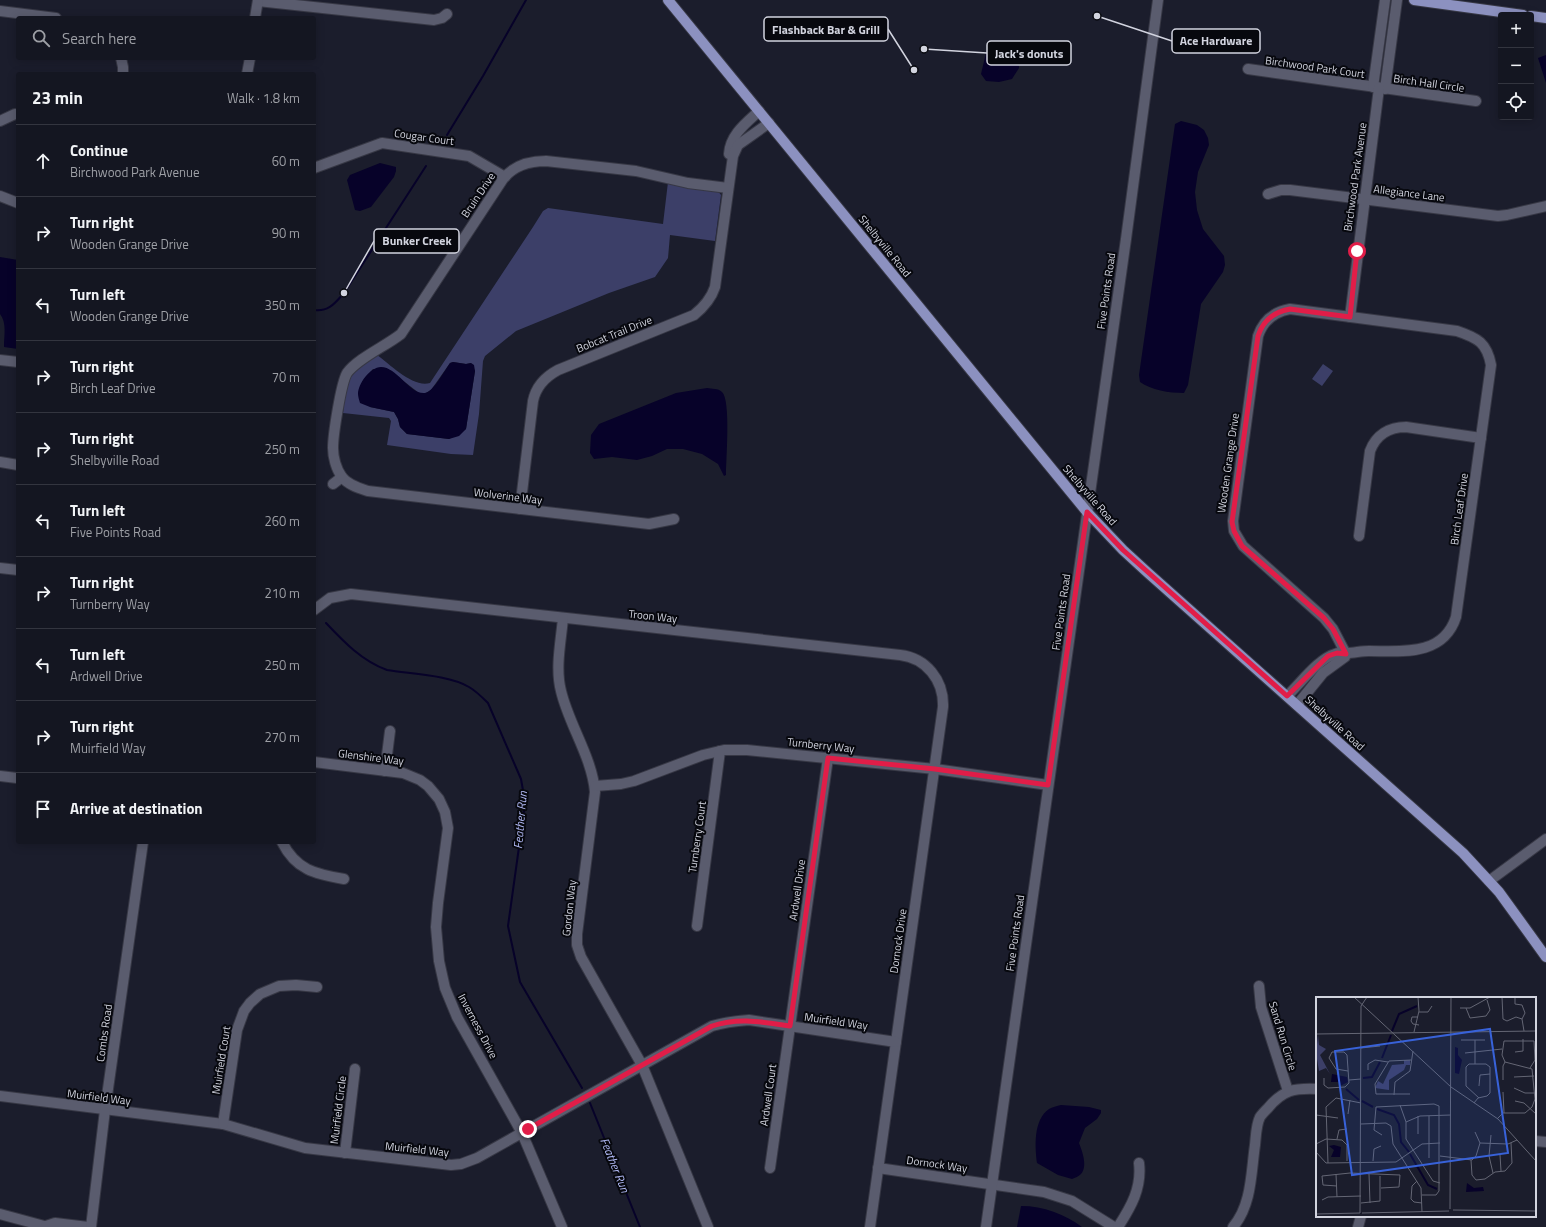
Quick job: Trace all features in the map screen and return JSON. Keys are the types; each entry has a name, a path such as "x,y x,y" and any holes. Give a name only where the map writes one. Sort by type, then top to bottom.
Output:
{"main road":[{"name":"Shelbyville Road","path":"668,0 1087,512 1128,555 1458,849 1489,881 1518,916 1546,957"},
{"path":"1414,0 1501,12"},
{"path":"1534,16 1546,18"}],"street":[{"name":"Five Points Road","path":"986,1227 1158,0"},
{"name":"Birchwood Park Avenue","path":"1350,317 1379,88 1385,0"},
{"name":"Birchwood Park Avenue","path":"1379,88 1397,0"},
{"path":"255,16 258,1 434,20 442,18 446,14"},
{"path":"0,11 40,16"},
{"path":"121,60 123,72"},
{"path":"248,72 250,60"},
{"name":"Birchwood Park Court","path":"1248,69 1379,88"},
{"name":"Birch Hall Circle","path":"1379,88 1476,101"},
{"name":"Bobcat Trail Drive","path":"728,188 729,151 732,140 745,123 759,111"},
{"path":"0,121 15,114"},
{"name":"Bobcat Trail Drive","path":"520,509 533,401 539,385 549,375 558,370 694,315 704,307 709,300 714,286 733,156 738,145 769,123"},
{"name":"Cougar Court","path":"316,167 382,143 469,156 505,177"},
{"name":"Bruin Drive","path":"342,477 335,462 333,448 342,385 347,374 355,365 401,334 505,177 512,170 524,163 546,161 636,171 688,183 728,188"},
{"name":"Allegiance Lane","path":"1268,194 1281,190 1290,190 1498,216 1510,215 1546,206"},
{"path":"0,196 16,203"},
{"name":"Wooden Grange Drive","path":"1345,655 1333,629 1324,618 1242,546 1234,531 1232,522 1258,336 1262,326 1272,315 1290,309 1350,317"},
{"name":"Birch Leaf Drive","path":"1287,696 1328,656 1337,653 1345,655 1366,651 1409,652 1419,650 1434,644 1446,634 1456,617 1491,366 1488,354 1480,341 1475,337 1457,331 1350,317"},
{"path":"0,360 16,362"},
{"path":"1359,536 1370,451 1372,445 1380,435 1394,428 1406,427 1481,438"},
{"path":"0,462 16,465"},
{"path":"333,484 342,477"},
{"name":"Wolverine Way","path":"342,477 354,486 368,491 649,524 674,519"},
{"path":"0,568 16,570"},
{"name":"Troon Way","path":"316,608 324,601 337,596 351,594 900,655 909,657 924,664"},
{"name":"Gordon Way","path":"563,618 558,672 560,690 591,770 595,786 595,800 577,934 577,945 581,957 642,1066 708,1227"},
{"name":"Birch Leaf Drive","path":"1297,705 1323,673 1345,655"},
{"name":"Dornock Drive","path":"870,1227 943,707 943,697 938,682 924,664"},
{"path":"385,771 390,731"},
{"name":"Turnberry Way","path":"595,786 621,784 634,781 691,759 720,751 747,750 935,769 1048,785"},
{"name":"Turnberry Court","path":"697,926 720,751"},
{"name":"Ardwell Drive","path":"790,1026 828,758"},
{"name":"Glenshire Way","path":"316,762 410,775 428,786 439,800 445,812 447,821"},
{"path":"0,776 16,778"},
{"name":"Inverness Drive","path":"447,821 447,838 436,920 437,948 442,974 457,1017 522,1133 562,1227"},
{"path":"1489,881 1546,839"},
{"name":"Combs Road","path":"90,1227 142,844"},
{"path":"283,844 290,855 304,868 320,875 344,879"},
{"name":"Muirfield Court","path":"223,1124 237,1030 244,1011 260,994 279,986 296,985 317,987"},
{"name":"Sand Run Circle","path":"1259,986 1261,1008 1288,1091"},
{"name":"Muirfield Way","path":"0,1096 223,1124 292,1145 444,1165 458,1165 477,1158 712,1026 728,1021 749,1020 896,1042"},
{"name":"Ardwell Court","path":"770,1168 790,1026"},
{"name":"Muirfield Circle","path":"345,1153 355,1069"},
{"path":"1233,1227 1245,1206 1249,1193 1256,1135 1260,1118 1276,1098 1288,1091 1316,1089"},
{"path":"1536,1141 1546,1142"},
{"path":"1118,1227 1137,1194 1140,1179 1139,1163"},
{"name":"Dornock Way","path":"878,1168 1044,1192 1063,1197 1114,1227"},
{"path":"0,1214 47,1226 55,1223 90,1227"},
{"path":"1358,1227 1361,1217"}],"shaded area":[{"path":"991,49 1018,53 1019,68 1012,79 999,82 986,81 981,74 986,53"},
{"path":"1546,55 1546,83 1538,58"},
{"path":"1181,121 1197,125 1204,130 1208,138 1209,145 1198,172 1195,192 1197,210 1203,229 1224,256 1225,265 1223,272 1201,304 1188,385 1184,393 1166,392 1144,385 1140,382 1139,375 1175,124"},
{"path":"380,163 396,167 394,177 371,207 360,211 355,210 347,180 350,175"},
{"path":"668,182 718,191 721,195 715,241 670,235 668,258 655,277 609,293 516,331 485,356 483,361 479,414 473,455 451,454 387,445 391,421 389,418 343,413 350,378 354,372 377,355 409,379 423,384 430,383 543,211 548,208 663,224","holes":["450,363 471,363 475,371 466,429 449,439 407,434 400,427 394,412 370,407 362,382 373,369 388,369 419,393 426,393 431,390"]},
{"path":"0,257 16,260 16,349 4,347 4,321 0,314"},
{"path":"450,363 466,364 471,363 474,365 475,371 466,429 459,436 449,439 407,434 400,427 394,412 370,407 360,403 358,394 362,381 369,373 377,368 387,368 393,371 414,390 425,393 432,389"},
{"path":"1323,364 1333,371 1322,386 1312,379"},
{"path":"707,388 717,389 722,392 725,397 727,418 726,475 724,476 718,464 702,454 683,449 667,449 652,456 637,460 612,457 594,459 590,453 591,435 599,424 676,393"},
{"path":"1061,1105 1089,1107 1101,1110 1101,1113 1097,1119 1085,1128 1079,1143 1084,1158 1083,1171 1077,1177 1072,1179 1058,1175 1037,1163 1036,1134 1040,1120 1049,1109"},
{"path":"1021,1206 1046,1209 1068,1218 1082,1227 1017,1227"}],"waterway":[{"path":"447,135 483,76 526,0"},
{"path":"316,310 324,310 328,308 344,293 426,166"},
{"name":"Feather Run","path":"326,623 369,662 387,670 441,677 461,683 474,690 488,703 521,779 524,796 524,811 508,926 520,982 582,1088"},
{"name":"Feather Run","path":"590,1103 640,1227"}],"place":[{"name":"Ace Hardware","path":"1097,16"},
{"name":"Jack's donuts","path":"924,49"},
{"name":"Flashback Bar & Grill","path":"914,70"},
{"name":"Bunker Creek","path":"344,293"}],"route":[{"path":"528,1129 712,1026 728,1021 749,1020 790,1026 828,758 935,769 1048,785 1087,512 1123,550 1287,696 1328,656 1337,653 1346,654 1329,623 1242,546 1234,531 1232,522 1258,336 1262,326 1272,315 1290,309 1350,317 1357,251"}]}
